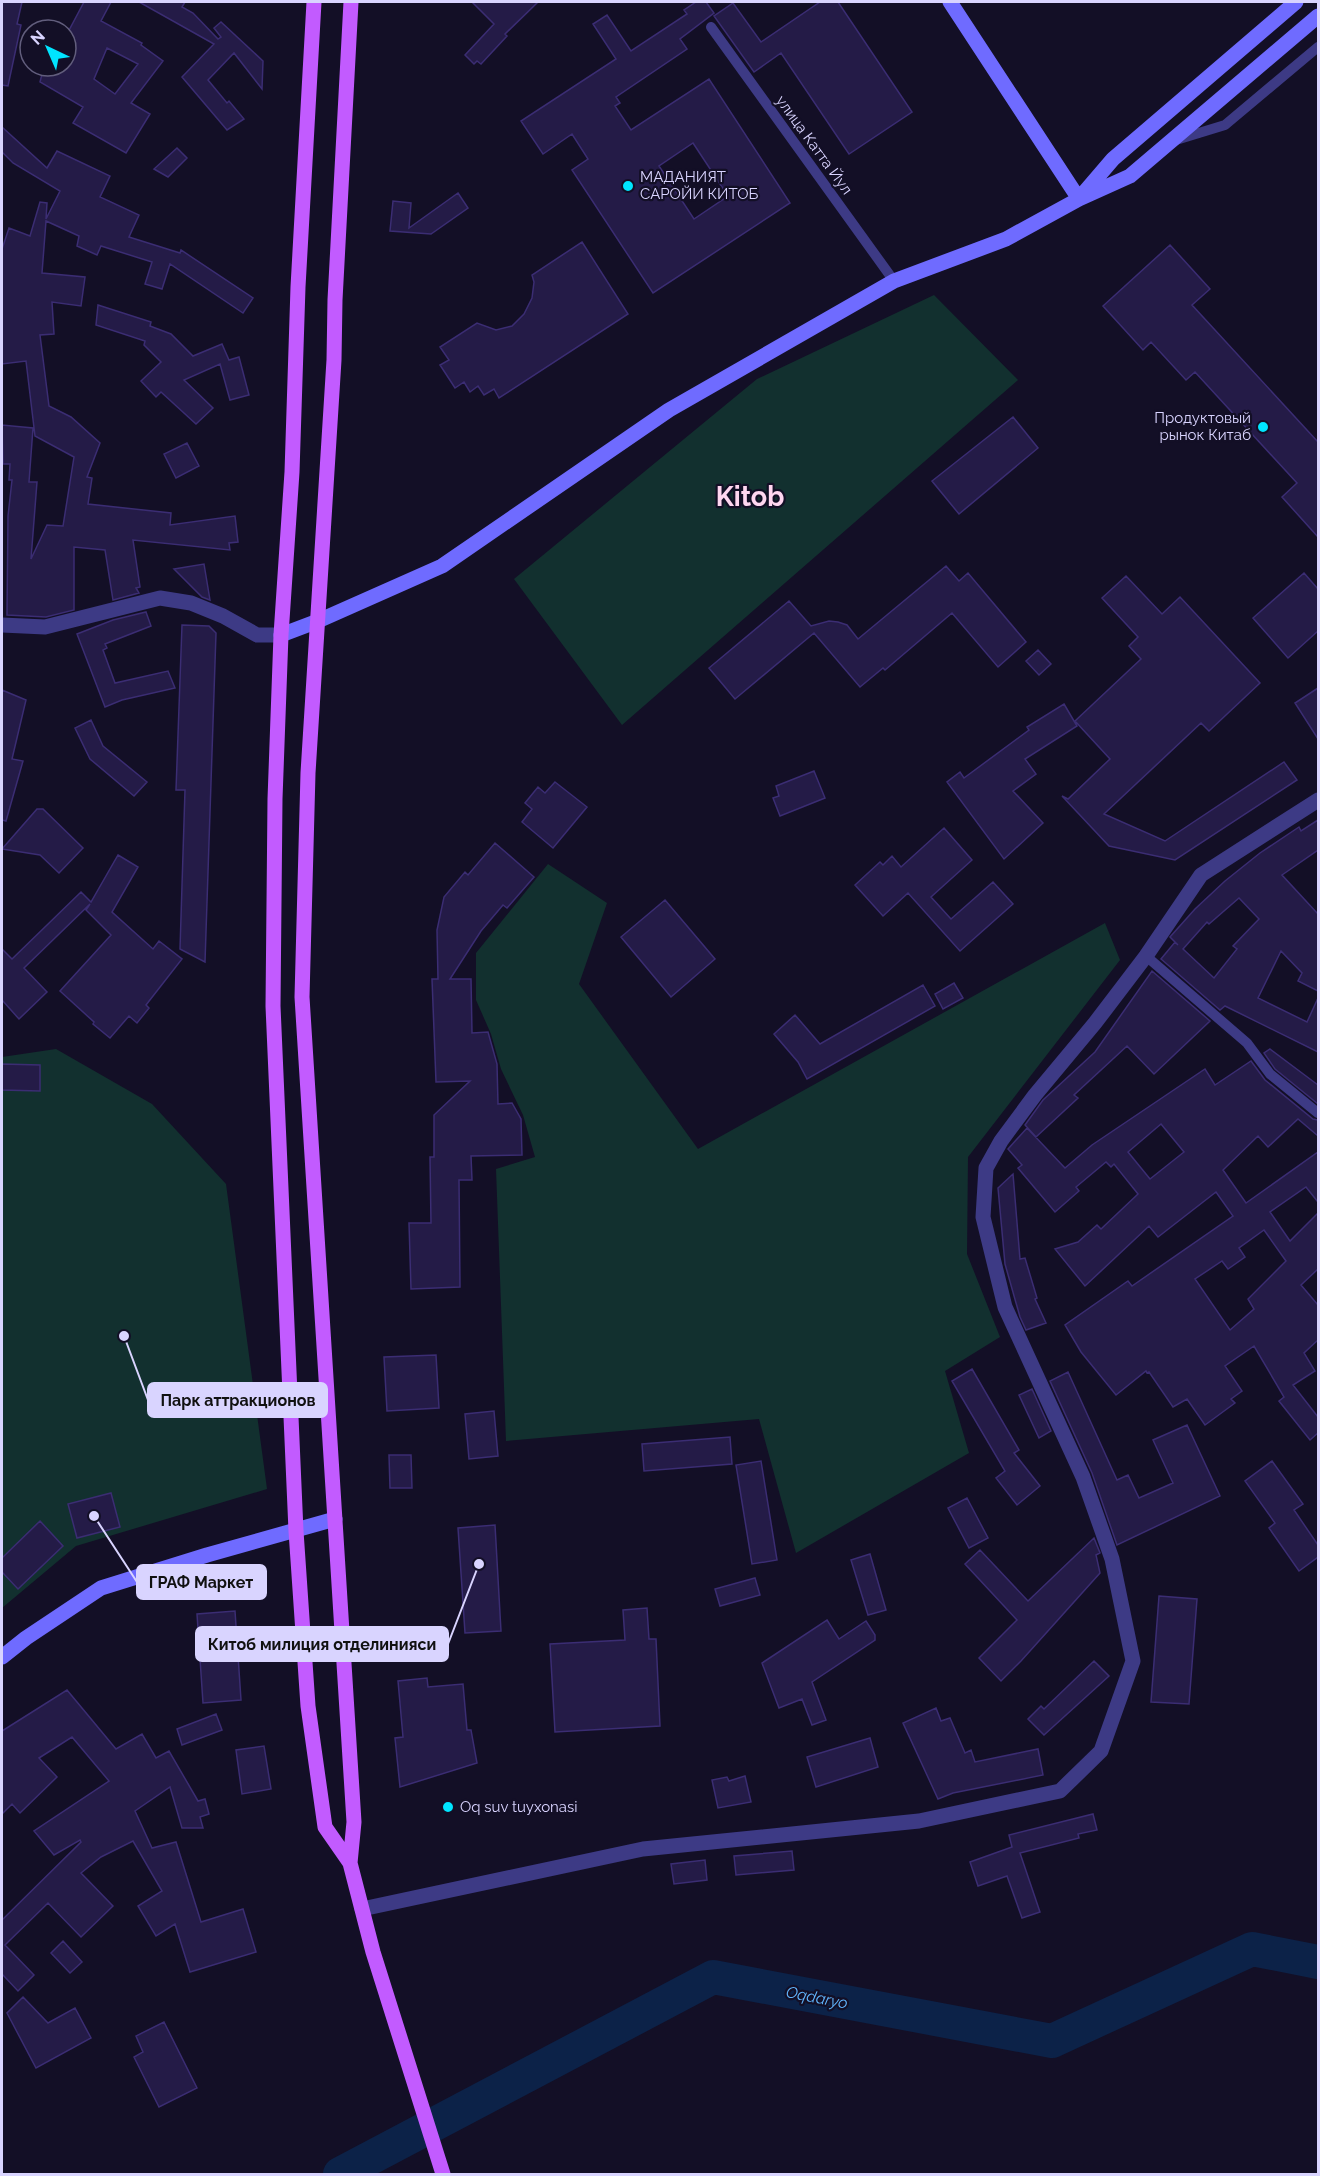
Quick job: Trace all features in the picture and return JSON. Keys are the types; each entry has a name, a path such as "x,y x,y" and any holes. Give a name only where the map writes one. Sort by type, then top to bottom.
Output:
{"main road":[{"path":"315,2 298,298 292,472 280,635 275,799 273,1006 296,1531 308,1706 325,1827 350,1863"},
{"path":"351,2 335,300 334,360 308,773 302,997 354,1822 350,1863 373,1952 443,2175"},
{"path":"950,2 1079,199"},
{"path":"1079,199 1113,159 1296,2"},
{"path":"280,635 318,621 442,566 669,410 894,280 1006,238 1079,199 1130,176 1318,16"},
{"path":"2,1657 26,1638 101,1588 334,1519"}],"street":[{"path":"2,625 45,627 160,598 191,603 213,611 257,635 280,635"},
{"path":"362,1910 643,1849 920,1821 1060,1791 1101,1751 1133,1661 1131,1650 1112,1559 1083,1477 1005,1307 983,1217 986,1168 1001,1141 1146,956 1202,875 1318,800"}],"lane":[{"name":"улица Катта Йул","path":"711,27 894,280"},
{"path":"1170,142 1225,125 1318,47"},
{"path":"1146,956 1247,1043 1270,1074 1318,1113"}],"green space":[{"path":"934,295 1018,380 622,725 514,579 757,379"},
{"path":"548,864 607,903 579,984 698,1149 1105,923 1120,960 968,1157 967,1254 1000,1337 945,1371 969,1453 796,1553 759,1419 506,1441 496,1169 535,1157 523,1115 501,1069 491,1034 476,1000 476,953"},
{"path":"56,1049 152,1104 226,1184 267,1489 76,1546 2,1608 2,1057"}],"building":[{"path":"2,2 22,2 17,24 18,39 8,86 2,85"},
{"path":"84,2 111,2 101,21 142,43 141,45 163,61 131,103 150,114 126,153 73,123 83,107 40,82 41,78 78,78 78,18 76,18","holes":["107,48 138,64 115,94 94,79"]},
{"path":"139,2 185,2 182,7 193,13 218,39 221,37 214,28 221,22 263,61 262,89 234,53 208,80 244,119 227,130 182,77 214,44"},
{"path":"472,2 538,2 505,34 507,36 481,64 477,61 474,64 465,55 494,24"},
{"name":"МАДАНИЯТ САРОЙИ КИТОБ","path":"696,2 706,2 714,13 680,39 687,49 616,97 620,103 615,106 631,130 709,79 790,203 653,293 572,170 588,159 572,134 543,154 521,121 616,59 593,24 607,15 631,51 687,14 684,10","holes":["693,143 728,196 694,219 659,166"]},
{"path":"820,2 838,2 912,112 849,154 781,53 754,72 714,16 733,3 761,42"},
{"path":"2,127 47,168 57,151 110,176 100,197 139,215 129,237 180,253 181,250 253,298 243,313 170,264 162,289 145,284 152,262 101,246 97,255 77,246 79,236 46,221 42,273 85,277 81,306 52,302 54,334 40,335 49,406 71,417 100,443 87,477 92,478 88,504 171,513 170,525 235,516 238,542 229,543 230,550 133,540 140,587 136,588 139,593 113,600 105,550 74,547 74,610 46,617 7,615 8,516 12,480 9,480 10,464 3,464 2,425 33,428 29,482 37,482 31,559 47,525 63,526 74,457 35,436 26,361 2,364 2,249 9,228 30,236 40,202 47,203 46,219 60,191 13,163 2,152"},
{"path":"177,148 187,158 168,177 154,169"},
{"path":"458,193 468,208 431,234 390,231 393,201 411,203 409,228"},
{"path":"582,242 628,314 499,398 494,389 484,395 478,386 470,392 464,382 455,388 440,365 449,360 440,347 477,323 496,330 512,326 524,314 532,298 534,282 532,275"},
{"path":"1170,245 1210,289 1192,305 1318,442 1318,537 1282,497 1297,483 1195,372 1186,380 1151,342 1143,350 1103,306"},
{"path":"98,305 151,322 150,326 171,334 193,356 222,344 229,360 239,357 249,395 230,400 220,364 184,380 213,408 196,424 161,392 156,397 141,381 161,362 144,345 145,341 96,325"},
{"path":"1013,417 1038,448 959,514 932,481"},
{"path":"187,443 199,466 176,478 164,454"},
{"path":"204,564 210,600 202,597 174,569"},
{"path":"946,566 959,581 968,573 1026,642 998,667 952,613 885,670 883,668 860,687 814,633 735,699 709,668 789,601 811,626 829,621 838,622 847,625 858,639"},
{"path":"1304,573 1318,589 1318,631 1288,658 1253,618"},
{"path":"1126,576 1162,614 1180,597 1260,683 1209,731 1201,723 1104,814 1165,841 1284,762 1297,780 1175,860 1109,846 1062,796 1068,799 1110,759 1075,721 1141,659 1129,646 1138,637 1102,598"},
{"path":"146,612 151,626 105,644 107,648 103,650 115,683 168,671 175,688 122,700 105,707 77,634 113,620"},
{"path":"182,625 209,626 216,633 205,962 180,949 185,790 176,790"},
{"path":"1038,650 1051,664 1039,675 1026,661"},
{"path":"1318,688 1318,739 1295,703"},
{"path":"2,690 26,700 12,759 23,761 6,821 2,820"},
{"path":"1064,704 1077,726 1025,759 1036,774 1013,791 1043,823 1004,859 947,782 960,772 964,778 1029,730 1027,727"},
{"path":"91,720 103,746 147,782 134,796 90,759 75,728"},
{"path":"814,771 825,798 780,816 773,798 779,796 776,786"},
{"path":"555,782 587,807 553,848 522,822 532,809 525,803 538,787 545,793"},
{"path":"37,809 43,809 83,848 59,873 40,855 2,849"},
{"path":"1318,820 1318,850 1282,875 1318,914 1318,991 1298,981 1302,973 1281,951 1258,998 1307,1022 1318,998 1318,1052 1225,1006 1220,1010 1161,959 1175,942 1170,937 1225,881 1260,853 1299,827 1301,831","holes":["1239,898 1259,919 1233,946 1237,949 1214,978 1183,949 1207,922 1209,924"]},
{"path":"944,828 972,860 931,897 951,919 993,882 1013,904 960,951 908,893 883,916 855,885 880,862 883,865 892,856 901,867"},
{"path":"495,843 534,877 507,908 503,905 481,931 450,979 471,979 472,1033 488,1032 497,1064 498,1104 512,1103 521,1119 522,1155 471,1156 472,1180 459,1180 460,1287 411,1289 409,1223 431,1223 430,1157 434,1157 434,1115 470,1081 436,1082 432,979 438,979 437,930 444,897 465,872 468,875"},
{"path":"118,855 138,867 112,912 153,949 159,941 182,959 146,1005 149,1008 137,1023 129,1016 110,1038 60,991 111,935 86,910 90,904 24,968 47,992 19,1019 2,1000 2,949 12,959 81,892 91,902"},
{"path":"665,900 715,959 671,997 621,937"},
{"path":"1152,971 1210,1021 1154,1074 1127,1046 1074,1095 1078,1098 1036,1137 1025,1125 1043,1100 1095,1052"},
{"path":"954,983 963,998 943,1009 935,994"},
{"path":"923,985 935,1006 807,1079 798,1062 774,1034 795,1015 820,1044"},
{"path":"1270,1049 1318,1085 1318,1104 1275,1069 1264,1053"},
{"path":"1251,1061 1265,1080 1313,1119 1318,1120 1318,1136 1298,1119 1268,1147 1258,1136 1223,1170 1246,1203 1318,1152 1318,1202 1306,1187 1270,1212 1290,1241 1318,1213 1318,1269 1301,1285 1318,1305 1318,1340 1304,1353 1315,1371 1293,1385 1318,1417 1318,1433 1310,1440 1279,1401 1284,1397 1254,1346 1225,1366 1242,1391 1231,1399 1235,1403 1205,1425 1187,1399 1173,1407 1149,1372 1146,1371 1116,1395 1081,1352 1065,1325 1128,1281 1132,1286 1233,1216 1216,1192 1158,1237 1149,1226 1085,1286 1055,1249 1078,1242 1097,1225 1101,1229 1138,1194 1114,1164 1111,1167 1106,1162 1076,1187 1079,1191 1055,1212 1018,1168 1022,1165 1008,1149 1027,1128 1065,1168 1092,1145 1205,1069 1215,1085","holes":["1161,1124 1184,1152 1150,1179 1128,1152","1264,1230 1286,1261 1248,1299 1254,1309 1230,1330 1195,1279 1222,1261 1228,1269 1245,1257 1239,1248"]},
{"path":"2,1064 40,1065 40,1091 2,1090"},
{"path":"1013,1174 1020,1259 1025,1258 1037,1298 1035,1299 1046,1323 1026,1330 1005,1264 998,1188"},
{"path":"436,1355 439,1408 387,1411 384,1357"},
{"path":"972,1369 1019,1450 1014,1453 1040,1486 1017,1505 996,1478 1005,1471 952,1381"},
{"path":"1068,1372 1117,1480 1128,1475 1139,1498 1173,1483 1153,1440 1187,1425 1220,1496 1117,1545 1092,1473 1050,1381"},
{"path":"1032,1389 1051,1431 1039,1438 1019,1395"},
{"path":"494,1411 498,1456 469,1459 465,1414"},
{"path":"730,1437 732,1464 644,1471 642,1444"},
{"path":"389,1455 411,1455 412,1488 390,1488"},
{"path":"761,1461 777,1560 752,1564 736,1465"},
{"path":"1272,1461 1303,1504 1294,1510 1318,1545 1318,1557 1299,1571 1269,1528 1275,1523 1245,1481"},
{"path":"111,1493 120,1527 77,1538 68,1504"},
{"path":"967,1498 988,1538 969,1548 948,1508"},
{"path":"40,1521 63,1546 18,1589 2,1572 2,1558"},
{"path":"495,1525 501,1631 465,1633 458,1528"},
{"path":"1094,1538 1100,1553 1096,1555 1100,1573 1001,1681 979,1658 1017,1620 965,1564 980,1550 1028,1601"},
{"path":"870,1554 886,1610 868,1615 851,1560"},
{"path":"755,1578 760,1595 720,1606 715,1589"},
{"path":"1159,1596 1197,1599 1189,1704 1151,1702"},
{"path":"647,1608 649,1639 656,1639 660,1726 555,1732 550,1644 625,1640 623,1610"},
{"path":"235,1611 241,1700 203,1703 197,1614"},
{"path":"827,1620 839,1639 866,1621 875,1635 875,1640 812,1682 826,1720 812,1725 802,1699 779,1708 762,1663"},
{"path":"1094,1661 1109,1676 1044,1735 1028,1719 1041,1706 1044,1709"},
{"path":"427,1678 428,1687 463,1684 467,1730 471,1730 477,1763 400,1787 395,1738 403,1737 398,1681"},
{"path":"67,1690 116,1749 142,1734 156,1758 169,1751 198,1801 205,1799 209,1814 200,1817 203,1828 182,1828 170,1787 135,1811 152,1848 176,1842 201,1922 243,1909 256,1952 190,1972 175,1924 156,1936 138,1906 162,1891 133,1841 101,1857 81,1873 113,1906 81,1937 48,1903 5,1945 34,1975 18,1991 2,1974 2,1920 81,1842 80,1840 54,1855 34,1831 109,1781 72,1737 39,1758 57,1777 20,1813 12,1804 2,1814 2,1731"},
{"path":"936,1708 941,1721 950,1718 965,1753 971,1750 975,1762 1038,1749 1043,1775 953,1793 938,1799 903,1723"},
{"path":"216,1714 222,1730 182,1745 177,1729"},
{"path":"870,1738 878,1767 816,1787 807,1757"},
{"path":"264,1746 271,1789 242,1794 236,1750"},
{"path":"745,1776 751,1802 718,1808 712,1780 727,1777 729,1781"},
{"path":"1093,1814 1097,1830 1078,1834 1079,1838 1020,1853 1040,1912 1022,1918 1007,1876 978,1886 970,1862 1012,1847 1009,1835"},
{"path":"792,1851 794,1870 736,1875 734,1856"},
{"path":"705,1860 707,1880 674,1884 671,1864"},
{"path":"63,1941 82,1962 70,1973 51,1953"},
{"path":"23,1997 48,2023 75,2008 91,2038 36,2068 7,2013"},
{"path":"164,2022 197,2088 159,2107 134,2057 143,2052 136,2036"}],"waterway":[{"name":"Oqdaryo","path":"340,2174 713,1977 1052,2041 1252,1949 1318,1962"}],"place":[{"name":"МАДАНИЯТ САРОЙИ КИТОБ","path":"628,186"},
{"name":"Продуктовый рынок Китаб","path":"1263,427"},
{"name":"Парк аттракционов","path":"124,1336"},
{"name":"ГРАФ Маркет","path":"94,1516"},
{"name":"Китоб милиция отделинияси","path":"479,1564"},
{"name":"Oq suv tuyxonasi","path":"448,1807"}],"district":[{"name":"Kitob","path":"750,497"}]}
